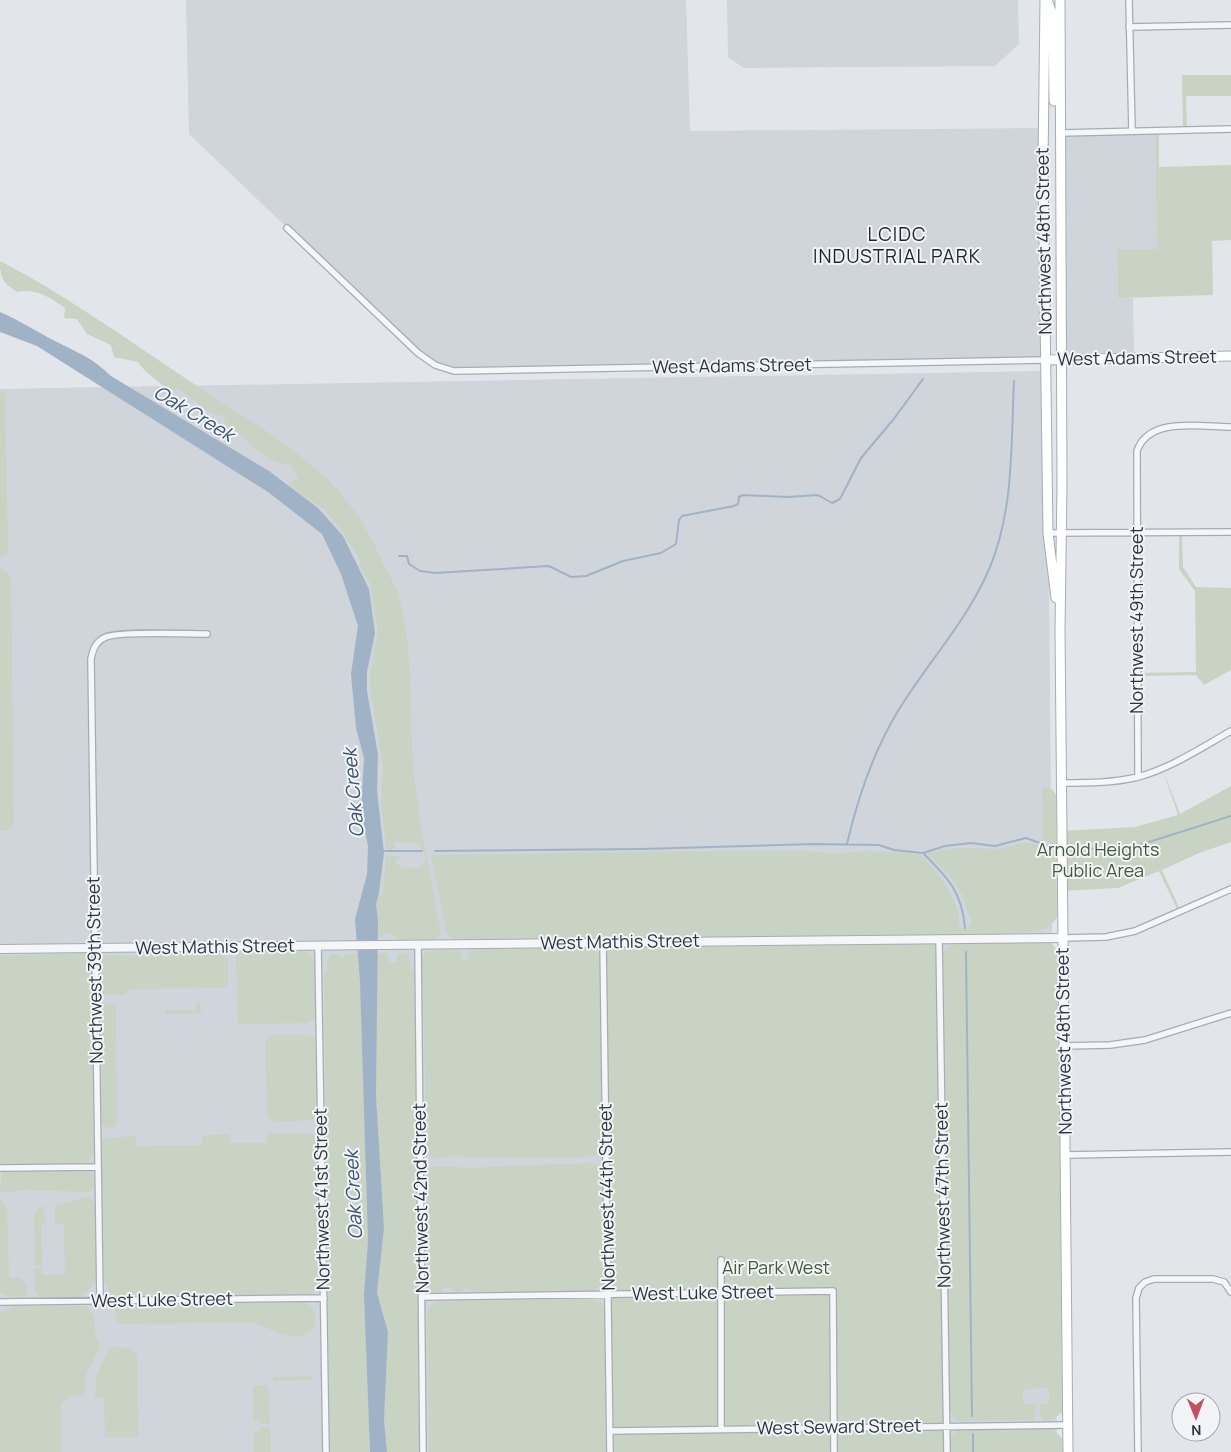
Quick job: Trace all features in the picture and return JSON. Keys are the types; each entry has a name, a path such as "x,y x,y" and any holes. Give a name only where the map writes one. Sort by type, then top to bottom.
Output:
{"main road":[{"path":"1046,0 1053,16 1054,128 1060,133"},
{"name":"Northwest 48th Street","path":"1046,0 1043,128 1048,533 1060,631"},
{"name":"Northwest 48th Street","path":"1060,0 1062,533 1060,631 1068,1452"},
{"name":"West Adams Street","path":"1045,360 1231,356"}],"street":[{"path":"1129,0 1132,131"},
{"path":"1129,27 1231,25"},
{"path":"1060,133 1231,129"},
{"name":"West Adams Street","path":"287,228 418,353 435,365 454,371 1045,360"},
{"name":"Northwest 49th Street","path":"1138,777 1136,463 1141,442 1155,430 1169,427 1231,427"},
{"path":"1048,533 1231,532"},
{"name":"Northwest 39th Street","path":"100,1300 91,658 93,649 98,642 115,635 206,634"},
{"path":"1061,783 1103,782 1138,777 1162,768 1231,731"},
{"name":"West Mathis Street","path":"0,949 1106,937 1136,931 1231,889"},
{"name":"Northwest 47th Street","path":"939,938 947,1452"},
{"name":"Northwest 44th Street","path":"603,942 610,1452"},
{"name":"Northwest 42nd Street","path":"418,944 423,1452"},
{"name":"Northwest 41st Street","path":"318,946 326,1452"},
{"path":"1064,1046 1110,1045 1136,1042 1231,1013"},
{"path":"1065,1155 1231,1152"},
{"path":"0,1168 98,1167"},
{"path":"721,1260 721,1429"},
{"path":"1138,1452 1136,1298 1139,1288 1145,1282 1154,1279 1221,1280 1231,1292"},
{"name":"West Luke Street","path":"422,1296 833,1291 834,1428"},
{"name":"West Luke Street","path":"0,1302 324,1298"},
{"name":"West Seward Street","path":"610,1431 1067,1424"},
{"path":"834,1428 834,1452"}],"shaded area":[{"path":"186,0 686,0 690,131 1043,128 1045,360 444,369 418,353 189,134"},
{"path":"727,0 1018,0 1019,44 995,66 744,68 728,57"},
{"path":"1155,130 1157,249 1117,250 1118,298 1133,298 1134,358 1061,360 1060,133"},
{"path":"1047,371 1057,1452 0,1452 0,389"}],"green space":[{"path":"1182,75 1231,75 1231,96 1186,96 1187,130 1183,130"},
{"path":"1155,130 1159,130 1159,167 1231,165 1231,240 1212,241 1213,295 1118,298 1117,249 1157,249"},
{"path":"0,261 71,302 280,441 331,483 360,519 398,594 403,616 409,661 412,751 416,793 441,933 437,939 399,940 391,933 384,933 382,937 377,938 376,904 379,896 383,894 386,855 402,857 394,862 404,868 420,867 426,860 422,847 415,843 394,842 396,848 391,850 386,848 381,802 383,767 370,687 370,673 378,631 370,583 360,567 360,560 342,531 326,511 288,484 299,478 289,465 261,453 239,432 227,431 222,427 226,417 210,413 179,389 166,389 144,370 138,362 114,357 111,345 87,334 77,319 64,318 65,308 54,301 31,291 17,292 12,289 3,280"},
{"path":"0,390 5,393 8,553 0,557"},
{"path":"1179,532 1182,532 1183,567 1196,587 1231,588 1231,670 1204,685 1196,675 1138,676 1138,673 1196,672 1195,591 1179,569"},
{"path":"0,568 8,573 11,581 14,823 8,830 0,831"},
{"name":"Arnold Heights Public Area","path":"1162,768 1180,814 1231,786 1231,842 1199,853 1162,870 1181,912 1179,913 1159,871 1118,888 1062,891 1062,831 1135,827 1178,815"},
{"path":"1042,787 1053,790 1056,795 1057,917 1053,923 1046,927 1030,932 996,934 454,939 449,936 446,930 431,855 712,851 810,851 832,854 868,851 920,854 953,897 959,917 959,928 970,927 972,920 960,891 927,853 959,848 1000,849 1022,843 1033,843 1050,851 1052,844 1043,839"},
{"name":"Air Park West","path":"939,938 947,1452 610,1452 603,942"},
{"path":"1043,941 1054,946 1058,957 1062,1412 1053,1420 1044,1421 1040,1416 1040,1404 1049,1404 1049,1388 1023,1389 1023,1404 1036,1404 1034,1420 959,1421 955,1420 950,1412 944,953 948,947 955,943"},
{"path":"474,948 587,948 596,952 599,956 603,1148 598,1155 576,1158 479,1158 457,1156 437,1159 427,1155 422,957 427,951 455,949 461,953 462,960 467,960 469,952"},
{"path":"217,952 228,960 228,984 222,988 130,989 125,995 103,995 100,992 99,973 101,960 104,956"},
{"path":"242,952 306,952 312,956 315,966 316,1012 314,1019 307,1023 238,1024 236,955"},
{"path":"84,953 88,955 91,964 93,1157 85,1163 0,1164 0,956"},
{"path":"388,953 389,962 396,962 399,953 406,953 409,958 410,969 414,970 421,1452 387,1452 384,1420 388,1332 377,1293 384,1228 376,1096 377,954"},
{"path":"331,954 336,954 344,959 345,954 357,954 360,982 368,1241 364,1295 370,1452 330,1452 324,972 327,972 327,961"},
{"path":"197,1002 200,1002 201,1013 166,1014 165,1010 196,1010"},
{"path":"108,1003 115,1006 116,1012 117,1124 107,1128 102,1122 100,1010 103,1004"},
{"path":"271,1035 307,1035 314,1037 318,1043 318,1111 313,1120 275,1122 267,1117 265,1041"},
{"path":"270,1133 312,1133 318,1143 320,1283 315,1292 305,1295 123,1297 110,1293 104,1280 102,1141 104,1138 135,1136 136,1146 202,1145 202,1136 227,1134 230,1135 231,1143 266,1143 267,1135"},
{"path":"590,1163 596,1165 604,1176 605,1284 593,1292 477,1293 465,1288 463,1291 456,1293 450,1287 444,1287 441,1292 432,1292 427,1285 425,1180 428,1168 438,1166 468,1168"},
{"path":"78,1170 90,1172 94,1177 95,1187 89,1192 24,1190 0,1193 2,1171"},
{"path":"91,1197 95,1204 96,1275 94,1283 89,1290 75,1298 57,1300 40,1297 34,1290 35,1268 42,1269 42,1275 65,1274 64,1224 55,1223 55,1206"},
{"path":"0,1200 7,1208 9,1278 19,1278 26,1284 27,1293 18,1297 11,1297 0,1293"},
{"path":"44,1206 45,1224 41,1224 42,1265 35,1266 34,1217 37,1209"},
{"path":"591,1299 601,1303 605,1313 607,1415 604,1423 607,1452 429,1452 427,1312 433,1304 459,1301"},
{"path":"305,1302 314,1309 312,1311 315,1312 314,1328 312,1331 300,1336 284,1335 252,1322 122,1324 116,1320 115,1309 122,1305"},
{"path":"19,1306 86,1306 94,1316 95,1332 100,1347 86,1375 85,1394 68,1398 66,1401 61,1402 61,1452 0,1452 0,1312"},
{"path":"113,1347 131,1348 137,1356 138,1437 105,1437 104,1398 95,1398 96,1378 108,1350"},
{"path":"312,1376 314,1378 312,1380 273,1381 273,1377"},
{"path":"268,1385 270,1424 261,1424 261,1421 254,1421 253,1386"},
{"path":"261,1427 270,1427 271,1452 254,1452 254,1431 261,1431"},
{"path":"1053,1429 1062,1438 1063,1452 951,1452 952,1436 956,1431 960,1430"}],"water":[{"name":"Oak Creek","path":"0,312 86,357 111,376 269,471 318,508 343,536 369,589 375,633 367,672 367,691 378,755 377,790 384,853 376,904 378,921 376,1096 384,1228 377,1293 388,1332 384,1420 387,1452 370,1452 364,1295 368,1241 360,982 355,919 367,874 368,846 361,811 364,758 356,728 351,674 358,626 341,574 322,534 268,492 37,346 0,332"}],"waterway":[{"path":"399,556 407,556 409,564 420,571 435,573 549,566 571,577 586,576 623,561 661,553 676,544 679,520 682,516 734,506 738,504 739,497 743,495 787,497 818,495 832,503 840,499 861,458 893,420 923,379"},
{"path":"847,844 867,775 881,742 898,711 971,605 990,567 998,545 1010,476 1014,381"},
{"path":"1076,849 1130,848 1231,816"},
{"path":"435,851 641,849 815,844 879,845 894,850 923,853 945,846 971,843 995,846 1026,838 1051,847"},
{"path":"382,851 422,851"},
{"path":"924,854 947,878 957,895 961,905 965,928"},
{"path":"966,952 972,1416"},
{"path":"973,1434 973,1452"}],"district":[{"name":"LCIDC INDUSTRIAL PARK","path":"897,245"}]}
